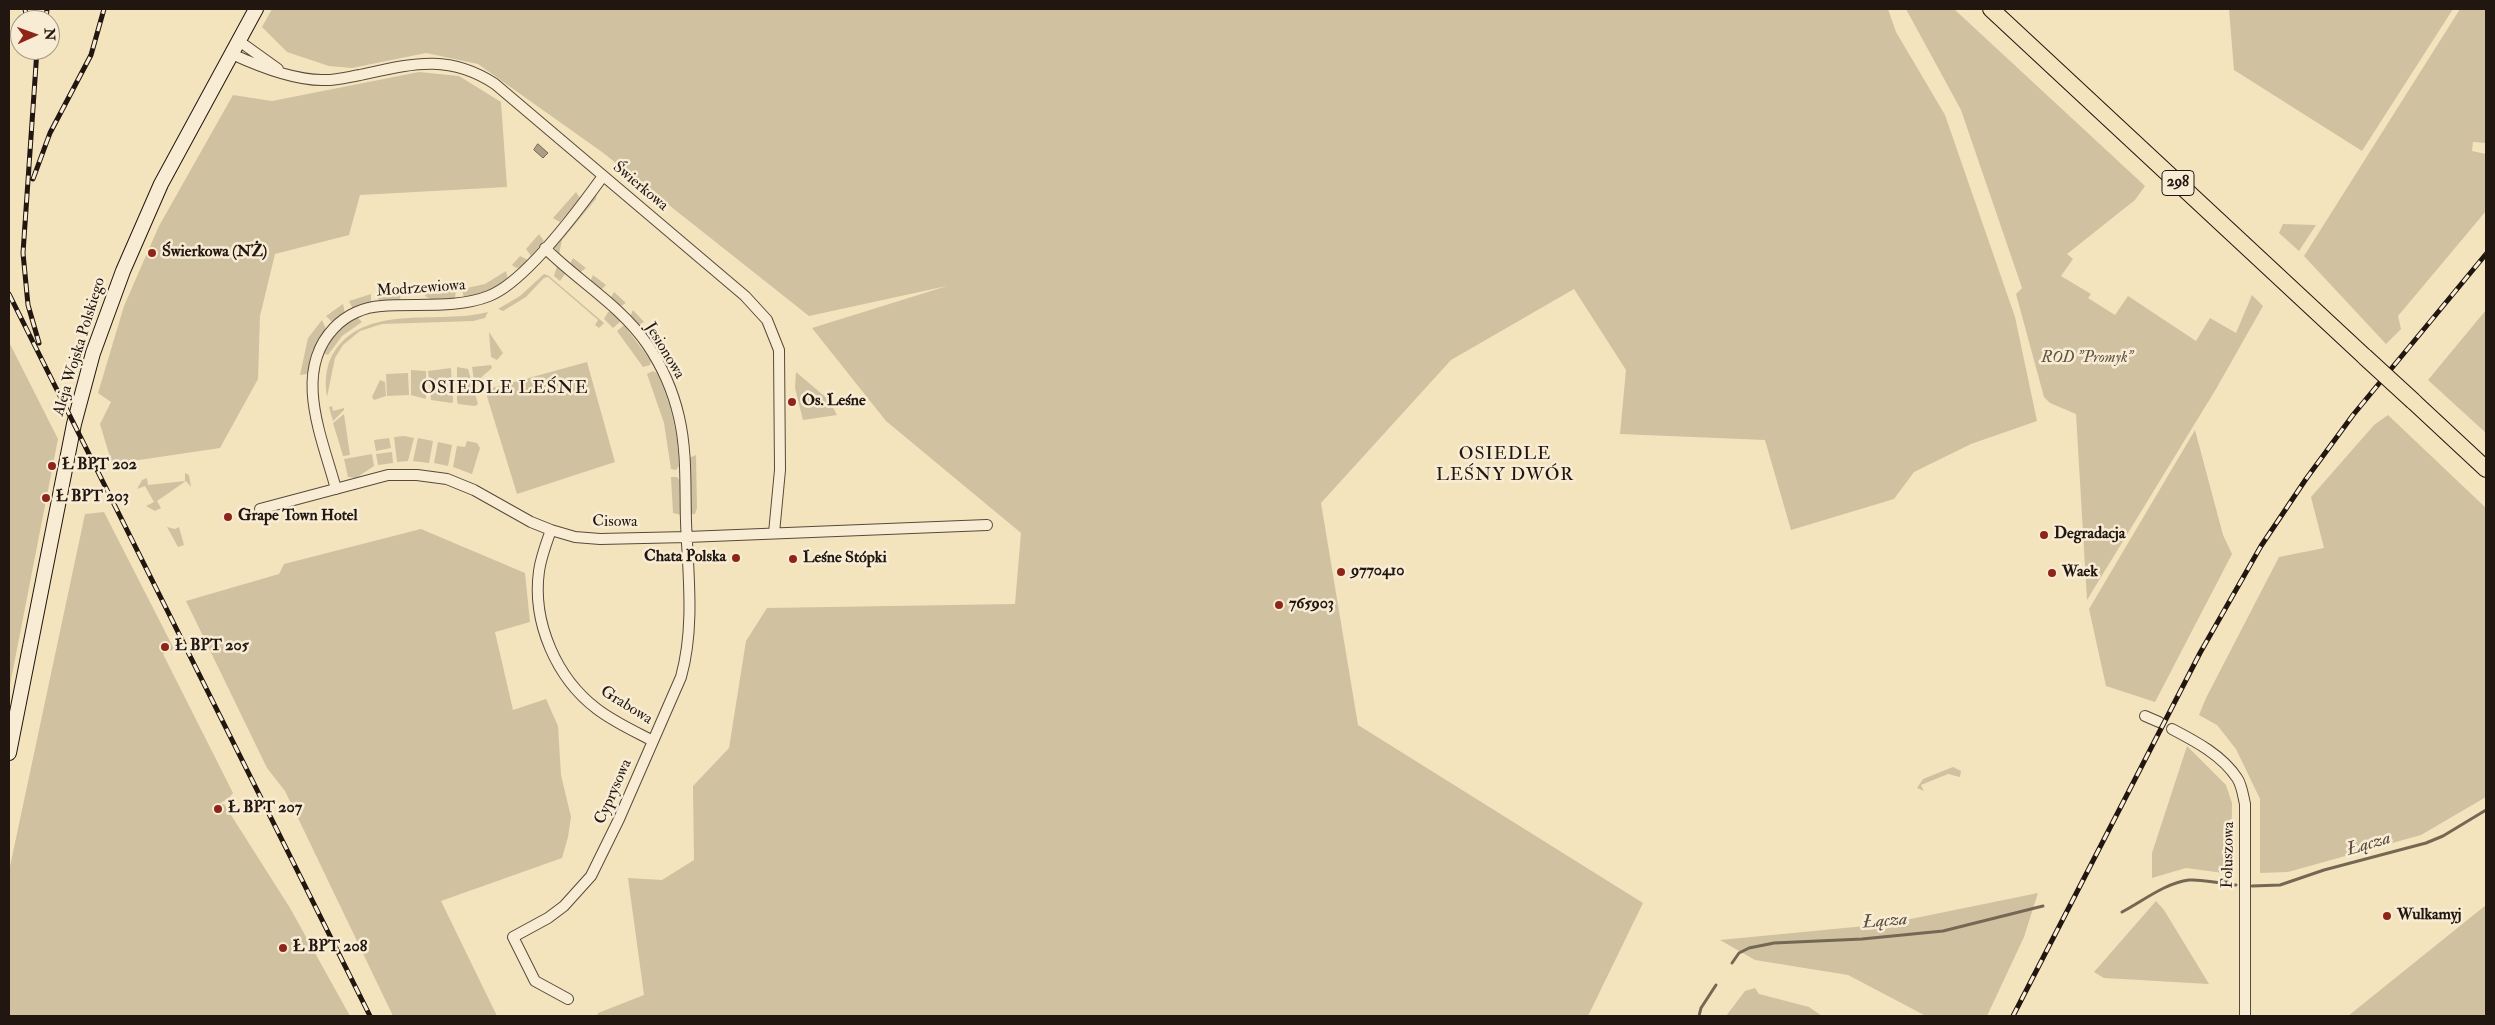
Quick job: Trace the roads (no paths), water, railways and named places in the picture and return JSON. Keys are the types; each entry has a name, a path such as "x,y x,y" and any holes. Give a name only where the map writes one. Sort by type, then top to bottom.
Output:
{"main road":[{"name":"Aleja Wojska Polskiego","path":"9,753 74,424 93,353 123,271 161,184 211,87 256,9"},
{"name":"298","path":"1991,9 2486,469"}],"street":[{"name":"Świerkowa","path":"235,48 256,65 309,80 324,80 428,63 464,68 495,84 757,307 774,334 780,366 780,470 774,533"},
{"name":"Modrzewiowa","path":"336,489 311,388 315,358 330,332 339,322 366,308 460,303 490,296 507,287 520,276 545,248 603,176"},
{"name":"Jesionowa","path":"545,248 627,320 647,345 662,370 674,400 682,430 686,537"},
{"name":"Cisowa","path":"260,509 388,475 417,475 447,479 474,490 531,522 575,537 600,539 686,537 987,525"},
{"name":"Grabowa","path":"551,530 542,555 538,584 543,626 552,652 573,686 586,700 606,716 653,741"},
{"name":"Cyprysowa","path":"568,999 535,981 513,937 548,918 564,906 591,876 611,838 681,677 688,647 690,624 686,537"},
{"path":"2145,716 2159,722"},
{"name":"Foluszowa","path":"2172,729 2200,744 2219,758 2238,779 2245,804 2245,1016"}],"waterway":[{"name":"Łącza","path":"2252,886 2280,885 2324,870 2426,843 2443,836 2486,810"},
{"name":"Łącza","path":"2122,912 2163,889 2180,882 2201,880 2236,885"},
{"name":"Łącza","path":"1732,963 1739,953 1749,948 1774,943 1862,939 1943,931 2043,906"},
{"name":"Łącza","path":"1699,1016 1701,1008 1716,985"}],"railway":[{"path":"33,179 50,133 91,55 104,9"},
{"path":"36,60 23,253 28,305 39,343"},
{"path":"2013,1016 2200,653 2261,546 2306,479 2353,415 2486,254"},
{"path":"9,294 370,1016"}],"place":[{"name":"Świerkowa (NŻ)","path":"152,253"},
{"name":"Os. Leśne","path":"792,402"},
{"name":"Ł BPT 202","path":"52,466"},
{"name":"Ł BPT 203","path":"46,498"},
{"name":"Grape Town Hotel","path":"228,517"},
{"name":"Degradacja","path":"2044,535"},
{"name":"Chata Polska","path":"736,558"},
{"name":"Leśne Stópki","path":"793,559"},
{"name":"9770410","path":"1341,572"},
{"name":"Waek","path":"2052,573"},
{"name":"765903","path":"1279,605"},
{"name":"Ł BPT 205","path":"165,647"},
{"name":"Ł BPT 207","path":"218,809"},
{"name":"Wulkamyj","path":"2387,916"},
{"name":"Ł BPT 208","path":"283,948"}],"district":[{"name":"OSIEDLE LEŚNE","path":"505,389"},
{"name":"OSIEDLE LEŚNY DWÓR","path":"1505,465"}],"park label":[{"name":"ROD \"Promyk\"","path":"2087,359"}]}
